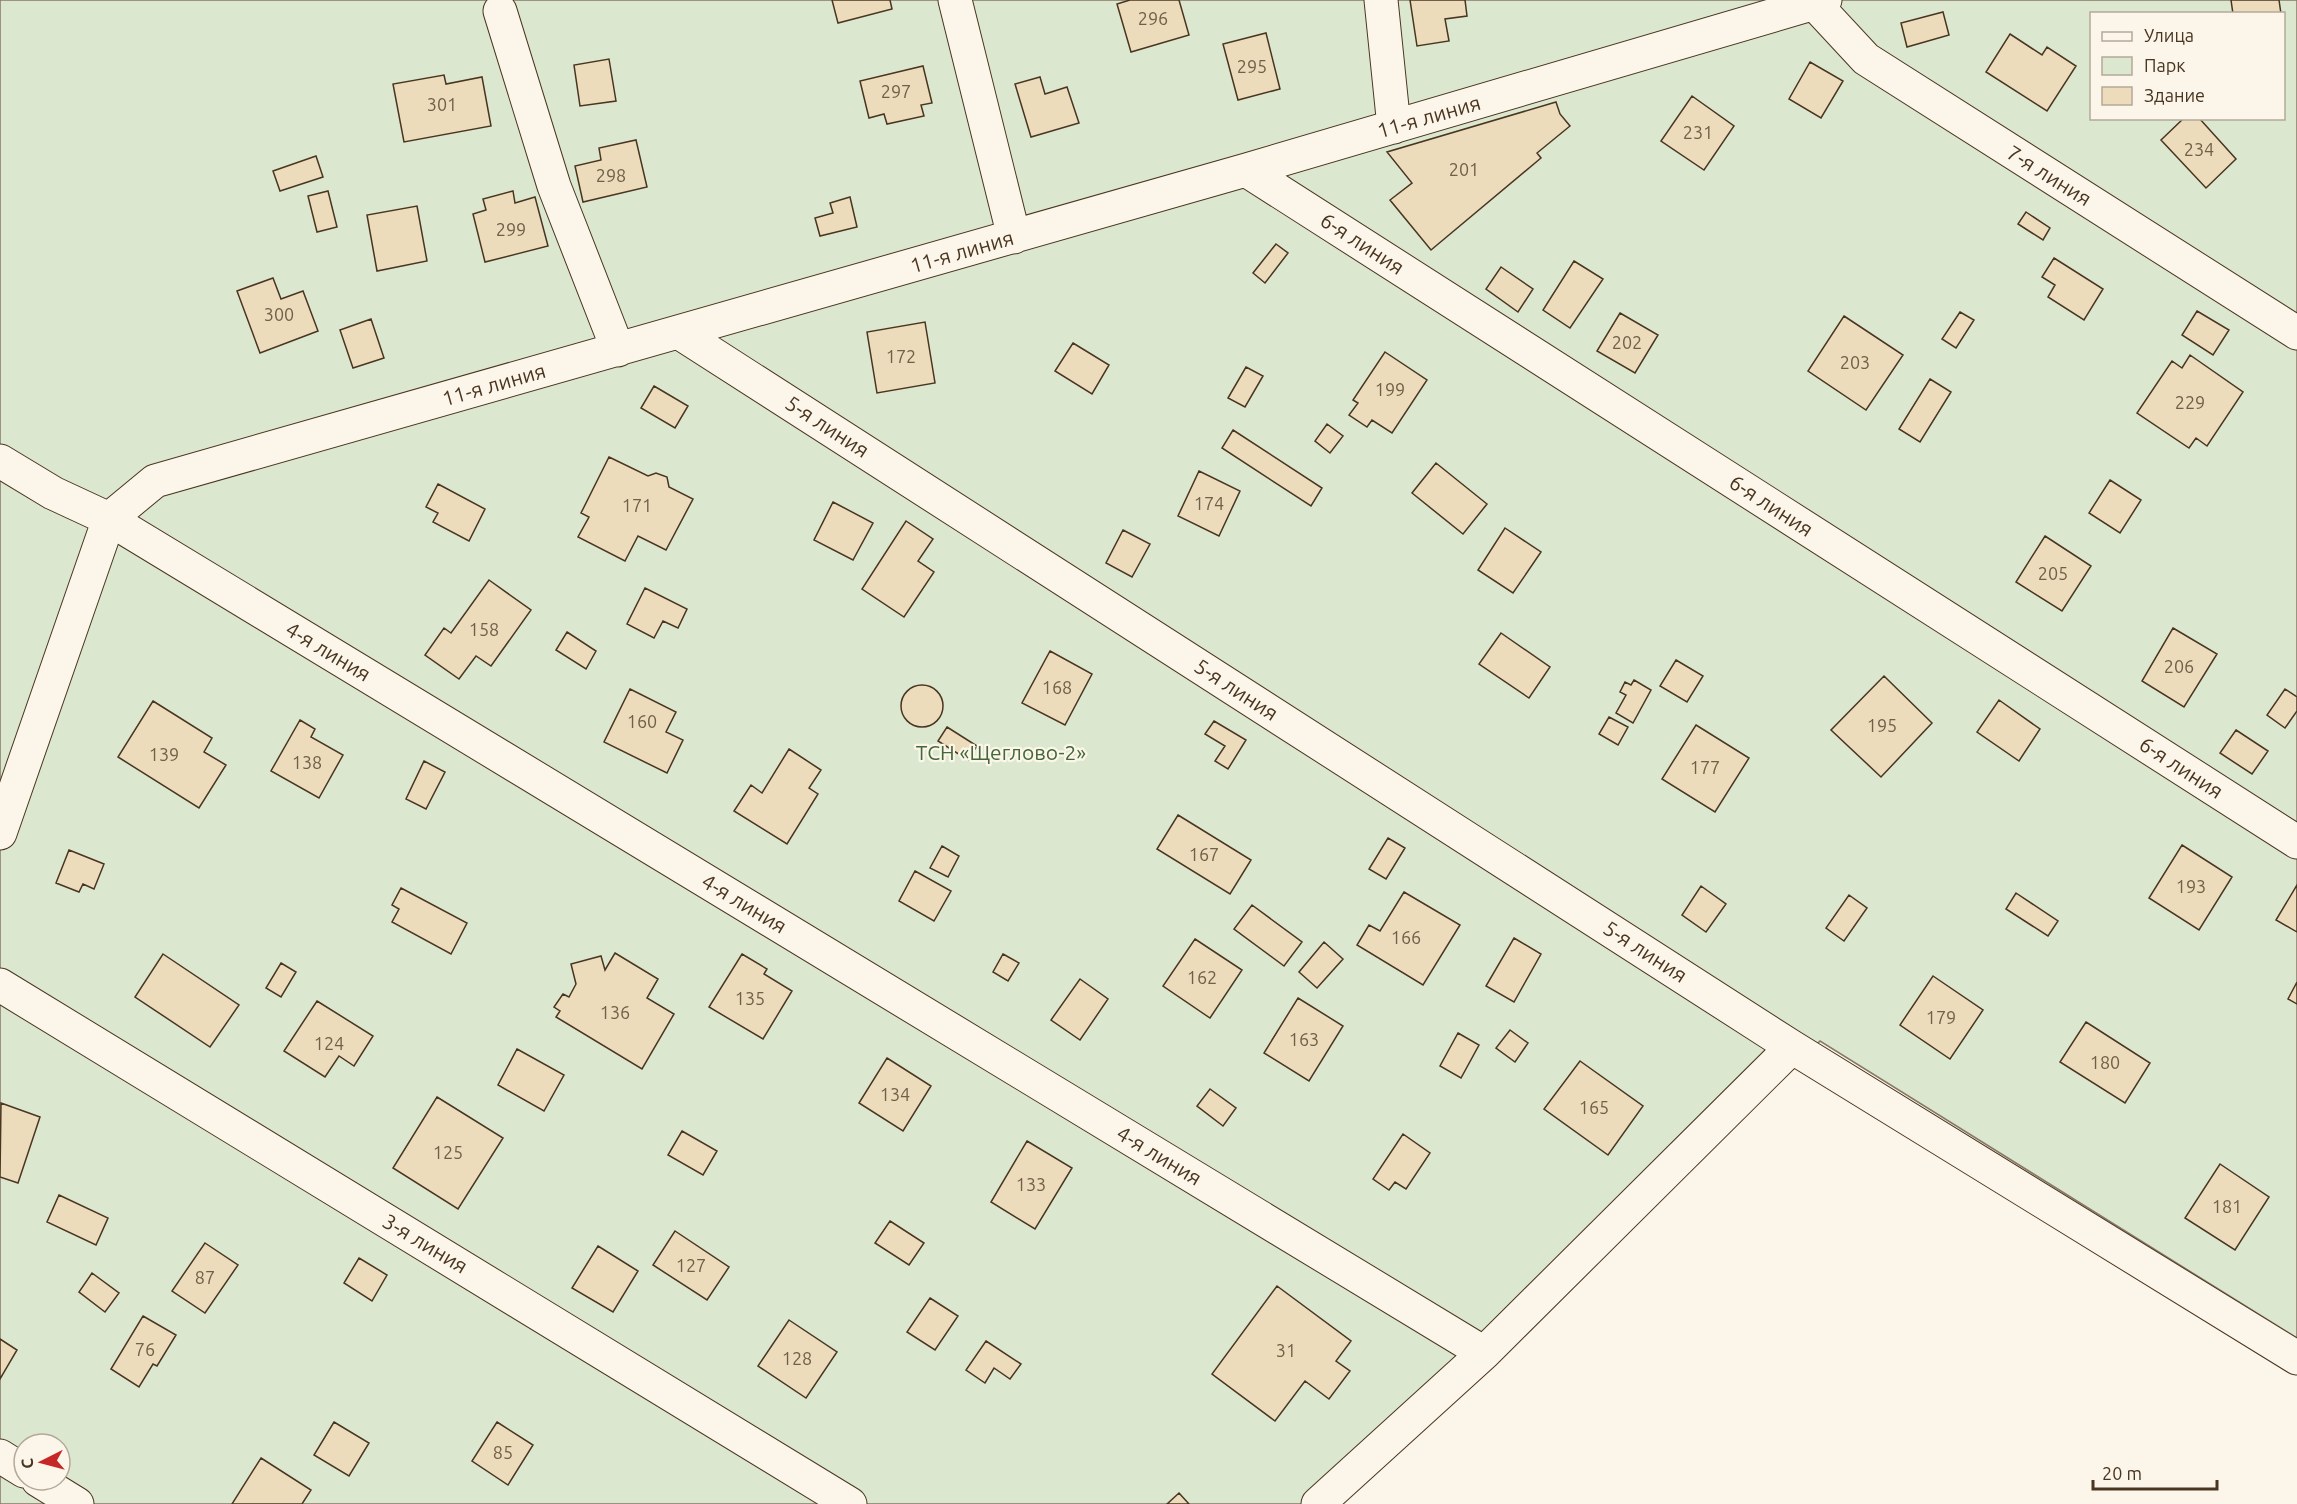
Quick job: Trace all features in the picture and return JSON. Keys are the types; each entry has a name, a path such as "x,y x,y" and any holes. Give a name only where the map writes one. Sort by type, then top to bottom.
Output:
{"street":[{"path":"955,0 1014,237"},
{"path":"1381,0 1394,127"},
{"name":"11-я линия","path":"109,519 155,481 1014,237 1820,1"},
{"name":"7-я линия","path":"1820,1 1866,59 2297,333"},
{"path":"500,11 555,186 618,350"},
{"name":"6-я линия","path":"1246,170 2297,842"},
{"name":"5-я линия","path":"680,333 1792,1047 2297,1358"},
{"name":"4-я линия","path":"0,461 53,493 109,519 1484,1353"},
{"path":"0,833 109,519"},
{"name":"3-я линия","path":"0,985 850,1504"},
{"path":"1318,1504 1484,1353 1792,1047"},
{"path":"57,1492 76,1504"}],"green space":[{"name":"ТСН «Щеглово-2»","path":"0,0 2297,0 2297,1338 1820,1041 1497,1361 1340,1504 0,1504"}],"building":[{"path":"832,0 890,0 892,9 838,23"},
{"path":"1130,0 1179,0 1189,35 1131,52 1117,4"},
{"path":"1410,0 1465,0 1467,16 1445,19 1449,41 1417,46"},
{"path":"2231,0 2279,0 2281,12 2233,12"},
{"path":"1943,12 1949,35 1907,47 1901,23"},
{"path":"1266,33 1280,89 1238,100 1223,44"},
{"path":"2010,34 2042,55 2047,47 2076,66 2047,111 1986,72"},
{"path":"609,59 616,101 580,106 574,65"},
{"path":"1810,62 1843,81 1821,118 1789,99"},
{"path":"923,66 932,103 921,105 924,116 887,124 884,114 869,118 860,81"},
{"path":"444,75 446,84 482,77 491,126 404,142 393,84"},
{"path":"1040,77 1045,94 1067,87 1079,123 1031,137 1015,84"},
{"path":"1692,96 1734,126 1704,170 1661,141"},
{"path":"1556,102 1560,114 1570,126 1537,153 1541,158 1431,250 1390,200 1412,183 1387,152"},
{"path":"2182,120 2201,120 2236,159 2206,188 2161,140"},
{"path":"636,140 647,187 583,202 575,166 601,160 599,148"},
{"path":"316,156 323,177 280,191 273,171"},
{"path":"328,191 337,227 317,232 308,196"},
{"path":"513,191 515,203 535,197 548,246 485,262 473,214 486,210 483,199"},
{"path":"850,197 857,227 820,236 815,218 833,213 830,203"},
{"path":"417,206 427,261 377,271 367,215"},
{"path":"2026,212 2050,228 2043,240 2018,224"},
{"path":"1276,244 1288,253 1265,283 1253,273"},
{"path":"2054,258 2103,289 2084,320 2048,297 2055,285 2042,277"},
{"path":"1574,261 1603,279 1570,328 1543,310"},
{"path":"1501,267 1533,289 1518,312 1486,289"},
{"path":"273,278 281,299 303,291 318,331 260,353 237,291"},
{"path":"2197,311 2229,330 2213,355 2182,335"},
{"path":"1960,312 1974,320 1956,348 1942,339"},
{"path":"1620,313 1658,335 1635,373 1597,351"},
{"path":"1844,316 1903,355 1866,410 1808,371"},
{"path":"371,319 384,358 353,368 340,330"},
{"path":"925,322 935,383 877,393 867,332"},
{"path":"1073,343 1109,365 1092,394 1055,371"},
{"path":"1385,352 1427,380 1392,433 1372,420 1367,427 1349,415 1358,403 1353,400"},
{"path":"2190,355 2243,392 2207,446 2196,438 2189,448 2137,413 2172,361 2182,368"},
{"path":"1246,367 1263,376 1245,407 1228,398"},
{"path":"1930,379 1951,392 1920,442 1899,429"},
{"path":"654,386 688,406 675,428 641,408"},
{"path":"1327,424 1343,436 1330,453 1315,441"},
{"path":"1233,430 1322,488 1311,506 1222,448"},
{"path":"609,457 648,476 656,473 667,477 669,487 693,499 666,550 638,536 625,561 578,537 589,517 581,513"},
{"path":"1436,463 1487,504 1463,534 1412,493"},
{"path":"1199,471 1240,491 1219,536 1178,516"},
{"path":"2110,480 2141,500 2120,533 2089,513"},
{"path":"438,484 485,509 469,541 433,522 438,513 426,507"},
{"path":"833,502 873,523 853,560 814,540"},
{"path":"906,521 933,539 918,561 934,572 904,617 862,589"},
{"path":"1505,528 1541,552 1513,593 1478,570"},
{"path":"1123,530 1150,544 1132,577 1106,563"},
{"path":"2045,536 2091,566 2062,611 2016,582"},
{"path":"489,580 531,610 491,666 476,656 459,679 425,655 444,628 451,633"},
{"path":"645,588 687,609 678,628 663,621 654,638 627,624"},
{"path":"2173,628 2217,654 2184,707 2142,681"},
{"path":"567,632 596,651 586,669 556,650"},
{"path":"1501,633 1550,667 1529,698 1479,664"},
{"path":"1050,651 1092,674 1065,725 1022,703"},
{"path":"1676,660 1703,676 1687,702 1660,686"},
{"path":"1884,676 1932,723 1881,777 1831,730"},
{"path":"1634,680 1651,690 1633,723 1616,713 1626,695 1620,692 1625,682 1631,685"},
{"path":"922,685 930,686 937,691 942,698 942,714 937,721 930,726 922,727 914,726 907,721 902,714 901,706 902,698 907,691 914,686"},
{"path":"630,689 676,712 666,732 683,740 667,773 604,742"},
{"path":"2285,689 2297,697 2297,711 2285,728 2267,715"},
{"path":"1999,700 2040,729 2019,761 1977,732"},
{"path":"153,701 212,738 204,752 226,765 199,808 118,757"},
{"path":"1609,717 1628,727 1618,745 1599,734"},
{"path":"300,720 315,729 311,737 343,755 319,798 271,771"},
{"path":"1214,721 1246,740 1228,769 1215,761 1225,746 1205,734"},
{"path":"1696,725 1749,758 1715,812 1662,779"},
{"path":"947,727 977,746 968,760 938,741"},
{"path":"2236,730 2268,751 2252,774 2220,753"},
{"path":"789,749 821,770 809,788 818,794 787,844 734,811 751,785 762,793"},
{"path":"424,761 445,772 426,809 406,799"},
{"path":"1178,815 1251,860 1230,894 1157,849"},
{"path":"1388,838 1405,848 1386,879 1369,869"},
{"path":"2182,845 2232,877 2199,930 2149,898"},
{"path":"942,846 959,856 948,877 930,868"},
{"path":"69,850 104,864 94,889 83,884 79,892 56,883"},
{"path":"915,871 951,891 934,921 899,901"},
{"path":"2297,885 2297,932 2276,920"},
{"path":"1701,886 1726,904 1706,932 1682,915"},
{"path":"401,888 467,923 451,954 392,922 399,909 392,905"},
{"path":"1404,892 1460,925 1423,985 1357,945 1369,925 1380,931"},
{"path":"2016,893 2058,921 2048,936 2006,909"},
{"path":"1849,895 1867,908 1844,941 1826,928"},
{"path":"1252,905 1302,942 1284,966 1234,929"},
{"path":"1514,938 1541,954 1514,1002 1486,986"},
{"path":"1195,939 1242,970 1210,1018 1163,986"},
{"path":"1324,942 1343,959 1317,988 1299,972"},
{"path":"615,953 658,979 647,998 674,1014 642,1069 556,1017 560,1011 554,1007 563,994 569,997 576,984 571,964 601,956 605,970"},
{"path":"163,954 239,1005 210,1047 135,997"},
{"path":"742,954 767,969 764,974 792,991 763,1039 709,1007"},
{"path":"1003,954 1019,963 1008,981 993,972"},
{"path":"281,963 296,972 281,997 266,988"},
{"path":"1933,976 1983,1010 1950,1059 1900,1025"},
{"path":"1080,979 1108,999 1080,1040 1051,1020"},
{"path":"2297,982 2297,1004 2288,999"},
{"path":"1298,998 1343,1026 1309,1081 1264,1053"},
{"path":"317,1001 373,1036 354,1066 339,1056 325,1077 284,1051"},
{"path":"2086,1022 2150,1063 2125,1103 2060,1062"},
{"path":"1510,1030 1528,1043 1515,1062 1496,1048"},
{"path":"1458,1033 1479,1045 1461,1078 1440,1066"},
{"path":"517,1049 564,1075 544,1111 498,1085"},
{"path":"887,1058 931,1086 903,1131 859,1103"},
{"path":"1580,1061 1643,1106 1608,1155 1544,1109"},
{"path":"1210,1089 1236,1108 1223,1126 1197,1106"},
{"path":"437,1097 503,1138 458,1209 393,1168"},
{"path":"1,1103 40,1117 18,1183 0,1177"},
{"path":"682,1131 717,1151 703,1175 668,1155"},
{"path":"1403,1134 1430,1153 1406,1189 1395,1182 1389,1190 1373,1179"},
{"path":"1027,1141 1072,1168 1035,1229 991,1202"},
{"path":"2220,1164 2269,1197 2235,1250 2185,1218"},
{"path":"59,1195 108,1218 96,1245 47,1222"},
{"path":"890,1221 924,1243 909,1265 875,1243"},
{"path":"675,1231 729,1267 707,1300 653,1265"},
{"path":"205,1243 238,1265 205,1313 172,1291"},
{"path":"598,1246 638,1271 613,1312 572,1288"},
{"path":"359,1258 387,1275 372,1301 344,1283"},
{"path":"92,1273 119,1293 105,1312 79,1292"},
{"path":"1277,1286 1351,1341 1336,1361 1350,1371 1329,1399 1305,1381 1275,1421 1212,1374"},
{"path":"930,1298 958,1316 935,1350 907,1332"},
{"path":"143,1316 176,1335 157,1366 153,1364 139,1387 111,1369"},
{"path":"789,1320 837,1352 806,1398 758,1366"},
{"path":"0,1339 17,1350 0,1379"},
{"path":"986,1341 1021,1364 1010,1379 994,1368 985,1383 966,1370"},
{"path":"334,1422 369,1443 349,1476 314,1455"},
{"path":"497,1422 533,1445 508,1485 472,1461"},
{"path":"261,1458 311,1490 302,1504 232,1504"},
{"path":"1179,1493 1189,1504 1167,1504"}]}
